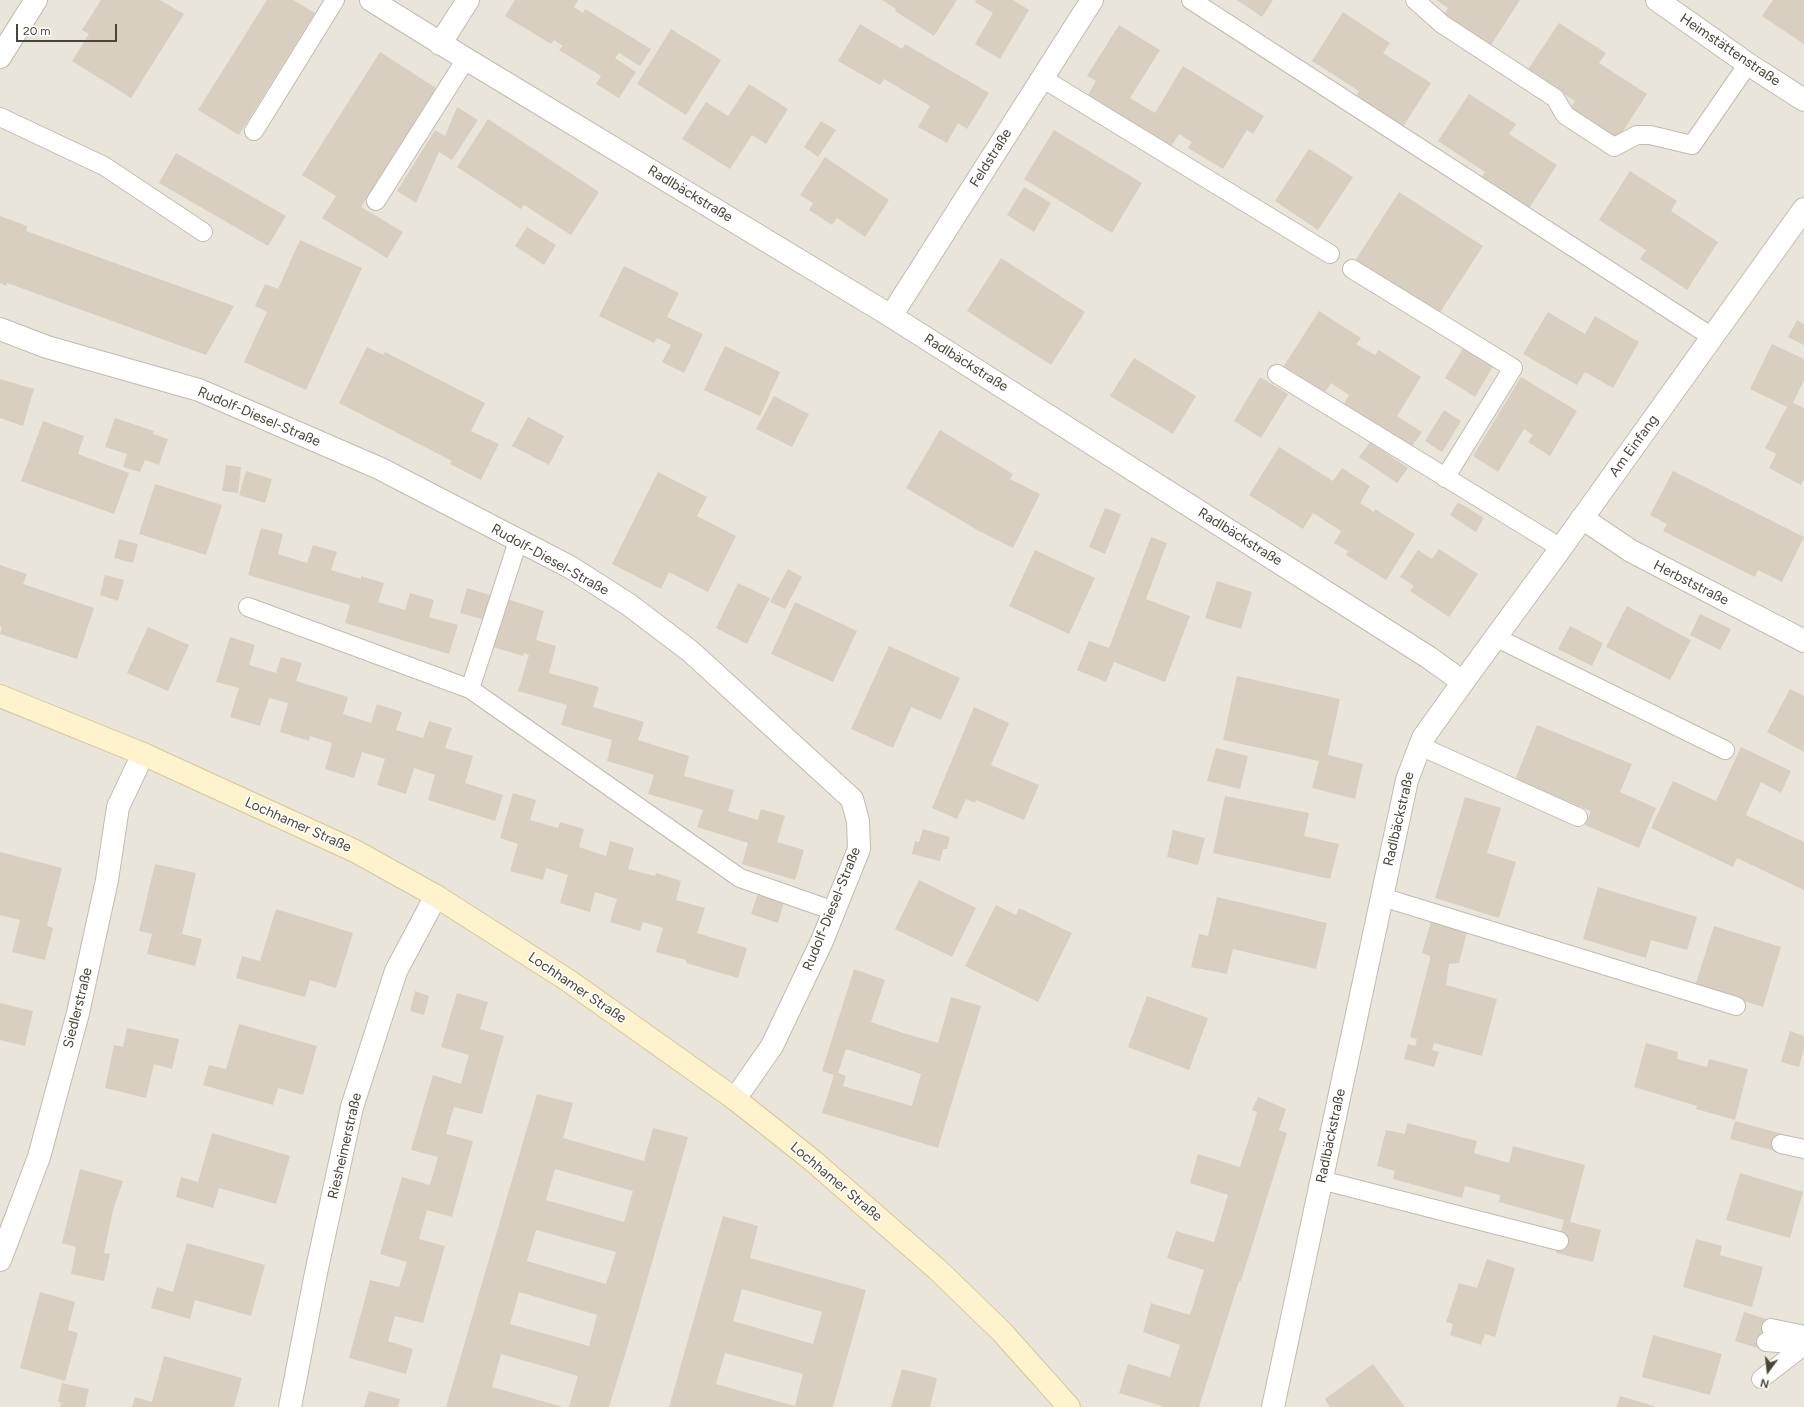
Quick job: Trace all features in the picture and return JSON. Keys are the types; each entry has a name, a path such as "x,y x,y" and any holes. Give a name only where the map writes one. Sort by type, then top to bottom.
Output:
{"street":[{"path":"0,58 36,0"},
{"name":"Radlbäckstraße","path":"371,0 440,44 891,316 1428,657 1463,682 1423,738 1407,780 1273,1407"},
{"path":"440,44 468,0"},
{"name":"Feldstraße","path":"891,316 1092,0"},
{"name":"Heimstättenstraße","path":"1657,0 1748,64 1804,100"},
{"name":"Am Einfang","path":"1463,682 1561,548 1804,208"},
{"name":"Rudolf-Diesel-Straße","path":"0,329 48,346 199,390 381,469 570,567 628,604 690,651 852,799 858,821 859,849 822,941 772,1046 735,1099"},
{"name":"Herbststraße","path":"1582,518 1631,551 1804,641"},
{"name":"Lochhamer Straße","path":"0,696 143,754 355,850 436,896 569,981 735,1099 812,1160 938,1270 1002,1332 1070,1407"},
{"name":"Siedlerstraße","path":"0,1260 39,1157 78,1013 107,880 118,807 143,754"},
{"name":"Riesheimerstraße","path":"290,1407 316,1273 352,1107 396,971 436,896"}],"lane":[{"path":"254,131 335,0"},
{"path":"1191,0 1712,337"},
{"path":"1415,0 1442,24 1555,98 1565,115 1614,147 1637,135 1650,135 1692,145 1748,64"},
{"path":"376,201 466,59"},
{"path":"1042,78 1330,254"},
{"path":"0,118 104,166 204,232"},
{"path":"1352,269 1513,368 1445,478"},
{"path":"1277,374 1561,548"},
{"path":"470,689 518,541"},
{"path":"248,607 470,689 740,878 834,911"},
{"path":"1495,637 1725,750"},
{"path":"1420,746 1578,817"},
{"path":"1382,896 1736,1006"},
{"path":"1781,1144 1804,1149"},
{"path":"1321,1180 1559,1241"},
{"path":"1804,1335 1769,1335 1804,1345"},
{"path":"1761,1379 1804,1345"}],"shaded area":[{"path":"0,0 1804,0 1804,1407 0,1407"}],"building":[{"path":"101,0 160,0 184,14 131,98 72,61 89,34 82,30"},
{"path":"267,0 293,0 315,13 239,135 198,110"},
{"path":"515,0 578,0 574,7 583,13 585,9 651,49 640,66 619,53 615,58 636,72 619,98 596,84 601,76 559,50 563,46 554,40 551,44 505,16"},
{"path":"882,0 957,0 934,36 895,11 896,9"},
{"path":"976,0 1013,0 1029,10 1000,59 975,44 993,13 975,2"},
{"path":"1237,0 1273,0 1262,17"},
{"path":"1436,0 1520,0 1489,48 1441,18 1448,8"},
{"path":"1773,0 1804,0 1804,44 1762,16"},
{"path":"1343,12 1390,43 1383,53 1431,83 1400,131 1352,101 1359,91 1312,61"},
{"path":"1559,23 1606,53 1599,63 1647,94 1616,142 1568,111 1575,101 1527,71"},
{"path":"860,24 902,49 905,44 989,93 967,129 958,123 947,143 918,127 930,106 884,79 880,85 838,61"},
{"path":"1119,25 1160,50 1130,98 1155,113 1183,66 1264,116 1253,134 1247,130 1223,169 1188,148 1192,142 1179,134 1170,148 1087,97 1096,81 1087,76"},
{"path":"671,29 721,60 686,115 637,84"},
{"path":"380,52 436,88 361,207 403,232 387,258 322,218 336,196 302,175"},
{"path":"749,84 788,109 766,144 752,135 730,169 682,139 706,102 728,116"},
{"path":"1469,94 1516,124 1509,134 1557,165 1526,213 1478,182 1485,172 1438,141"},
{"path":"457,107 478,120 452,160 439,152 416,203 397,191 435,130 445,136"},
{"path":"488,119 599,192 571,235 524,205 521,209 457,167"},
{"path":"821,121 836,130 818,157 804,147"},
{"path":"1054,130 1142,183 1112,233 1024,179"},
{"path":"1309,149 1353,177 1318,230 1275,201"},
{"path":"176,153 286,216 268,246 159,183"},
{"path":"825,157 889,200 865,237 837,218 832,225 809,210 813,203 800,195"},
{"path":"1630,171 1677,201 1671,211 1718,242 1687,290 1640,259 1646,250 1599,220"},
{"path":"1024,187 1051,203 1034,232 1007,215"},
{"path":"1399,192 1483,246 1437,317 1353,264"},
{"path":"0,216 27,226 26,231 234,306 206,355 7,283 6,286 0,283"},
{"path":"527,227 556,245 544,265 515,246"},
{"path":"300,240 362,268 306,390 244,362 267,312 255,306 265,284 278,289"},
{"path":"1001,258 1085,312 1051,365 967,311"},
{"path":"624,266 679,293 667,317 703,334 684,373 662,362 671,345 657,338 654,343 599,316"},
{"path":"1319,311 1361,338 1356,344 1375,355 1379,350 1421,377 1397,416 1422,432 1410,449 1342,407 1349,395 1331,383 1323,395 1282,369"},
{"path":"1548,312 1585,334 1595,316 1639,342 1613,388 1585,372 1577,385 1523,354"},
{"path":"1797,320 1804,324 1804,345 1788,337"},
{"path":"1772,344 1804,359 1804,380 1793,403 1804,408 1804,479 1801,485 1769,468 1776,454 1765,448 1787,407 1750,389"},
{"path":"1465,345 1495,363 1475,397 1445,378"},
{"path":"725,346 780,372 760,416 704,390"},
{"path":"367,347 384,355 385,352 485,403 471,431 499,444 481,480 450,464 452,461 339,403"},
{"path":"1134,358 1196,396 1173,434 1110,396"},
{"path":"1260,377 1288,394 1261,438 1234,421"},
{"path":"1521,377 1577,411 1550,456 1528,442 1533,435 1524,429 1498,472 1473,456"},
{"path":"0,379 34,389 23,426 0,418"},
{"path":"774,396 809,414 792,447 756,429"},
{"path":"1444,410 1461,421 1442,452 1425,441"},
{"path":"528,417 564,436 549,465 512,446"},
{"path":"115,418 154,431 153,434 168,439 159,465 145,460 140,472 123,467 127,454 105,447"},
{"path":"43,421 84,436 78,454 129,473 114,514 21,481"},
{"path":"940,430 1013,474 1010,479 1040,494 1013,548 979,531 906,488"},
{"path":"1370,442 1408,468 1397,483 1359,457"},
{"path":"1279,447 1333,481 1342,468 1370,486 1360,503 1374,512 1375,509 1415,534 1386,580 1346,555 1348,551 1334,543 1341,531 1313,513 1303,529 1249,495"},
{"path":"226,465 241,467 238,493 222,491"},
{"path":"246,471 272,479 265,503 239,495"},
{"path":"1673,471 1804,537 1782,582 1758,570 1755,577 1663,531 1667,524 1650,515"},
{"path":"658,472 707,497 697,516 736,536 708,592 669,572 661,589 612,564"},
{"path":"155,484 222,505 206,555 139,534"},
{"path":"1458,502 1484,518 1476,532 1450,515"},
{"path":"1105,508 1121,514 1105,554 1089,547"},
{"path":"261,528 283,534 278,554 307,563 313,545 337,552 331,570 361,579 361,576 384,583 378,602 405,610 410,593 434,600 429,617 458,625 449,654 345,623 350,605 248,575"},
{"path":"1151,537 1167,543 1146,599 1190,616 1165,682 1114,662 1106,682 1077,670 1089,641 1109,648"},
{"path":"119,539 138,544 133,563 114,558"},
{"path":"1439,549 1478,574 1449,617 1410,591 1414,586 1400,577 1418,550 1432,559"},
{"path":"1035,550 1095,578 1069,634 1009,606"},
{"path":"0,565 27,574 23,584 94,608 77,659 0,634 2,627 0,626"},
{"path":"788,569 802,577 785,609 770,602"},
{"path":"105,575 124,580 118,601 100,595"},
{"path":"1217,581 1252,592 1241,629 1205,618"},
{"path":"738,583 770,598 747,644 716,628"},
{"path":"467,588 496,597 489,621 460,613"},
{"path":"504,598 544,611 536,640 556,646 549,673 599,687 593,707 644,722 638,740 689,756 684,776 734,790 728,811 758,820 761,809 785,816 777,842 804,850 795,880 742,864 748,843 697,827 703,810 648,794 654,775 607,761 612,740 561,725 567,705 518,691 529,655 524,653 523,656 493,647"},
{"path":"795,602 857,631 833,682 771,654"},
{"path":"1627,606 1691,640 1670,680 1606,647"},
{"path":"1700,614 1731,629 1720,650 1690,635"},
{"path":"1570,626 1603,643 1592,666 1558,649"},
{"path":"148,627 189,645 168,691 127,673"},
{"path":"230,637 255,645 249,665 276,673 281,657 302,663 296,681 348,697 343,714 371,723 377,704 402,712 396,730 423,738 429,721 452,728 445,748 473,756 465,783 503,795 495,821 428,800 435,775 414,768 406,794 377,785 385,759 362,752 354,778 325,769 332,743 310,736 309,741 280,732 288,703 269,698 260,726 230,717 239,688 216,682"},
{"path":"889,646 960,678 941,720 911,707 893,748 851,729"},
{"path":"1237,676 1340,699 1328,755 1363,764 1355,799 1312,788 1319,761 1223,740"},
{"path":"1790,689 1804,696 1804,752 1767,732"},
{"path":"974,707 1009,723 991,765 1039,785 1024,820 976,800 975,803 966,799 957,819 932,808"},
{"path":"1537,725 1632,764 1620,792 1656,808 1639,848 1585,825 1591,811 1515,780"},
{"path":"1741,747 1791,771 1781,793 1761,782 1746,815 1804,842 1804,890 1737,858 1733,867 1651,828 1673,781 1716,801"},
{"path":"1216,748 1248,756 1240,789 1207,781"},
{"path":"513,793 536,800 530,820 558,828 560,822 584,829 579,847 606,856 610,841 634,848 628,869 655,876 656,873 681,881 676,900 705,908 697,933 747,948 738,978 686,963 686,960 656,952 663,928 643,922 640,931 610,922 617,899 595,892 590,912 560,903 568,875 546,868 543,880 510,871 518,844 500,838"},
{"path":"1225,796 1309,813 1304,836 1339,844 1330,879 1213,853"},
{"path":"1465,797 1501,808 1487,853 1516,862 1499,918 1435,898"},
{"path":"923,829 950,837 947,849 943,849 940,861 912,854 915,841 919,842"},
{"path":"1173,830 1205,838 1198,865 1167,857"},
{"path":"0,852 62,868 47,926 53,928 45,960 12,952 20,920 0,915"},
{"path":"155,864 196,873 182,934 202,939 195,966 147,954 152,934 139,931"},
{"path":"919,880 976,908 952,957 895,929"},
{"path":"760,887 786,895 778,923 751,914"},
{"path":"1598,887 1697,917 1687,950 1651,940 1646,958 1583,939"},
{"path":"1217,897 1327,923 1316,969 1233,949 1227,974 1191,967 1199,934 1208,936"},
{"path":"996,905 1016,915 1019,908 1072,933 1038,1002 965,966"},
{"path":"276,909 353,933 336,988 310,980 305,997 236,978 242,956 260,961"},
{"path":"1431,921 1467,932 1459,963 1449,964 1446,985 1497,999 1482,1056 1434,1043 1432,1050 1439,1052 1434,1067 1404,1059 1408,1044 1415,1046 1417,1039 1410,1037 1430,959 1430,956 1422,953"},
{"path":"1714,926 1781,947 1763,1007 1695,986"},
{"path":"854,969 885,980 871,1022 903,1033 938,1043 951,997 981,1006 938,1148 822,1113 834,1075 822,1071","holes":["846,1049 921,1074 912,1106 843,1086 846,1076 838,1073"]},
{"path":"415,991 429,996 424,1015 410,1011"},
{"path":"457,993 488,1002 480,1029 504,1036 482,1114 454,1107 446,1134 473,1141 452,1217 427,1210 419,1239 445,1246 423,1323 395,1316 388,1341 413,1349 406,1374 349,1358 370,1280 399,1287 407,1262 380,1254 402,1177 430,1185 438,1157 411,1150 433,1075 461,1084 469,1055 441,1047"},
{"path":"1147,996 1208,1018 1189,1070 1128,1047"},
{"path":"0,1003 33,1011 25,1046 0,1040"},
{"path":"239,1024 317,1046 303,1095 278,1088 273,1105 203,1085 209,1065 226,1069"},
{"path":"127,1028 179,1039 172,1069 154,1064 146,1098 105,1088 114,1045 123,1047"},
{"path":"1790,1031 1804,1036 1804,1049 1799,1067 1781,1062"},
{"path":"1646,1043 1678,1052 1677,1059 1707,1067 1709,1059 1748,1069 1735,1120 1696,1109 1697,1106 1634,1087"},
{"path":"537,1094 573,1103 563,1138 644,1161 653,1128 688,1137 609,1407 569,1407 578,1376 501,1354 492,1387 563,1407 446,1407","holes":["555,1169 633,1191 624,1222 546,1200","536,1230 616,1252 606,1284 527,1261","519,1292 597,1315 589,1346 510,1324"]},
{"path":"1258,1097 1286,1109 1279,1130 1287,1133 1241,1281 1239,1281 1199,1407 1165,1407 1119,1393 1128,1364 1170,1377 1180,1345 1143,1332 1151,1303 1190,1315 1204,1270 1167,1258 1176,1231 1214,1242 1228,1195 1190,1183 1198,1154 1240,1167 1257,1112 1252,1110"},
{"path":"1735,1121 1783,1134 1779,1152 1730,1139"},
{"path":"1407,1123 1477,1141 1474,1153 1509,1163 1513,1146 1585,1165 1570,1222 1601,1230 1593,1262 1556,1253 1564,1220 1499,1202 1500,1195 1465,1186 1462,1198 1393,1179 1395,1171 1377,1166 1386,1130 1405,1134"},
{"path":"212,1133 290,1156 276,1204 219,1188 213,1208 176,1197 181,1177 198,1182"},
{"path":"80,1169 123,1181 113,1210 104,1253 110,1254 104,1281 71,1274 76,1247 62,1243"},
{"path":"1740,1173 1803,1192 1790,1238 1726,1220"},
{"path":"723,1216 758,1226 750,1258 866,1290 833,1407 669,1407","holes":["742,1289 822,1312 813,1344 733,1321","725,1353 803,1374 795,1406 716,1384"]},
{"path":"1696,1239 1722,1246 1720,1255 1763,1267 1752,1307 1683,1287"},
{"path":"187,1243 265,1265 251,1316 195,1300 190,1319 151,1308 157,1287 173,1292"},
{"path":"1487,1259 1515,1268 1495,1337 1485,1334 1481,1345 1450,1335 1453,1324 1446,1322 1459,1283 1477,1288"},
{"path":"40,1292 75,1302 68,1330 78,1333 65,1381 20,1368"},
{"path":"1744,1312 1773,1321 1764,1350 1735,1341"},
{"path":"1653,1335 1722,1354 1710,1395 1642,1377"},
{"path":"164,1356 242,1378 234,1407 132,1407 135,1397 152,1402"},
{"path":"1373,1364 1405,1407 1330,1407 1325,1399"},
{"path":"902,1369 937,1378 930,1407 891,1407"},
{"path":"62,1383 89,1389 85,1407 60,1407 61,1403 67,1404 58,1402"},
{"path":"369,1391 400,1399 398,1407 364,1407"},
{"path":"1620,1396 1654,1406 1654,1407 1617,1407"}]}
